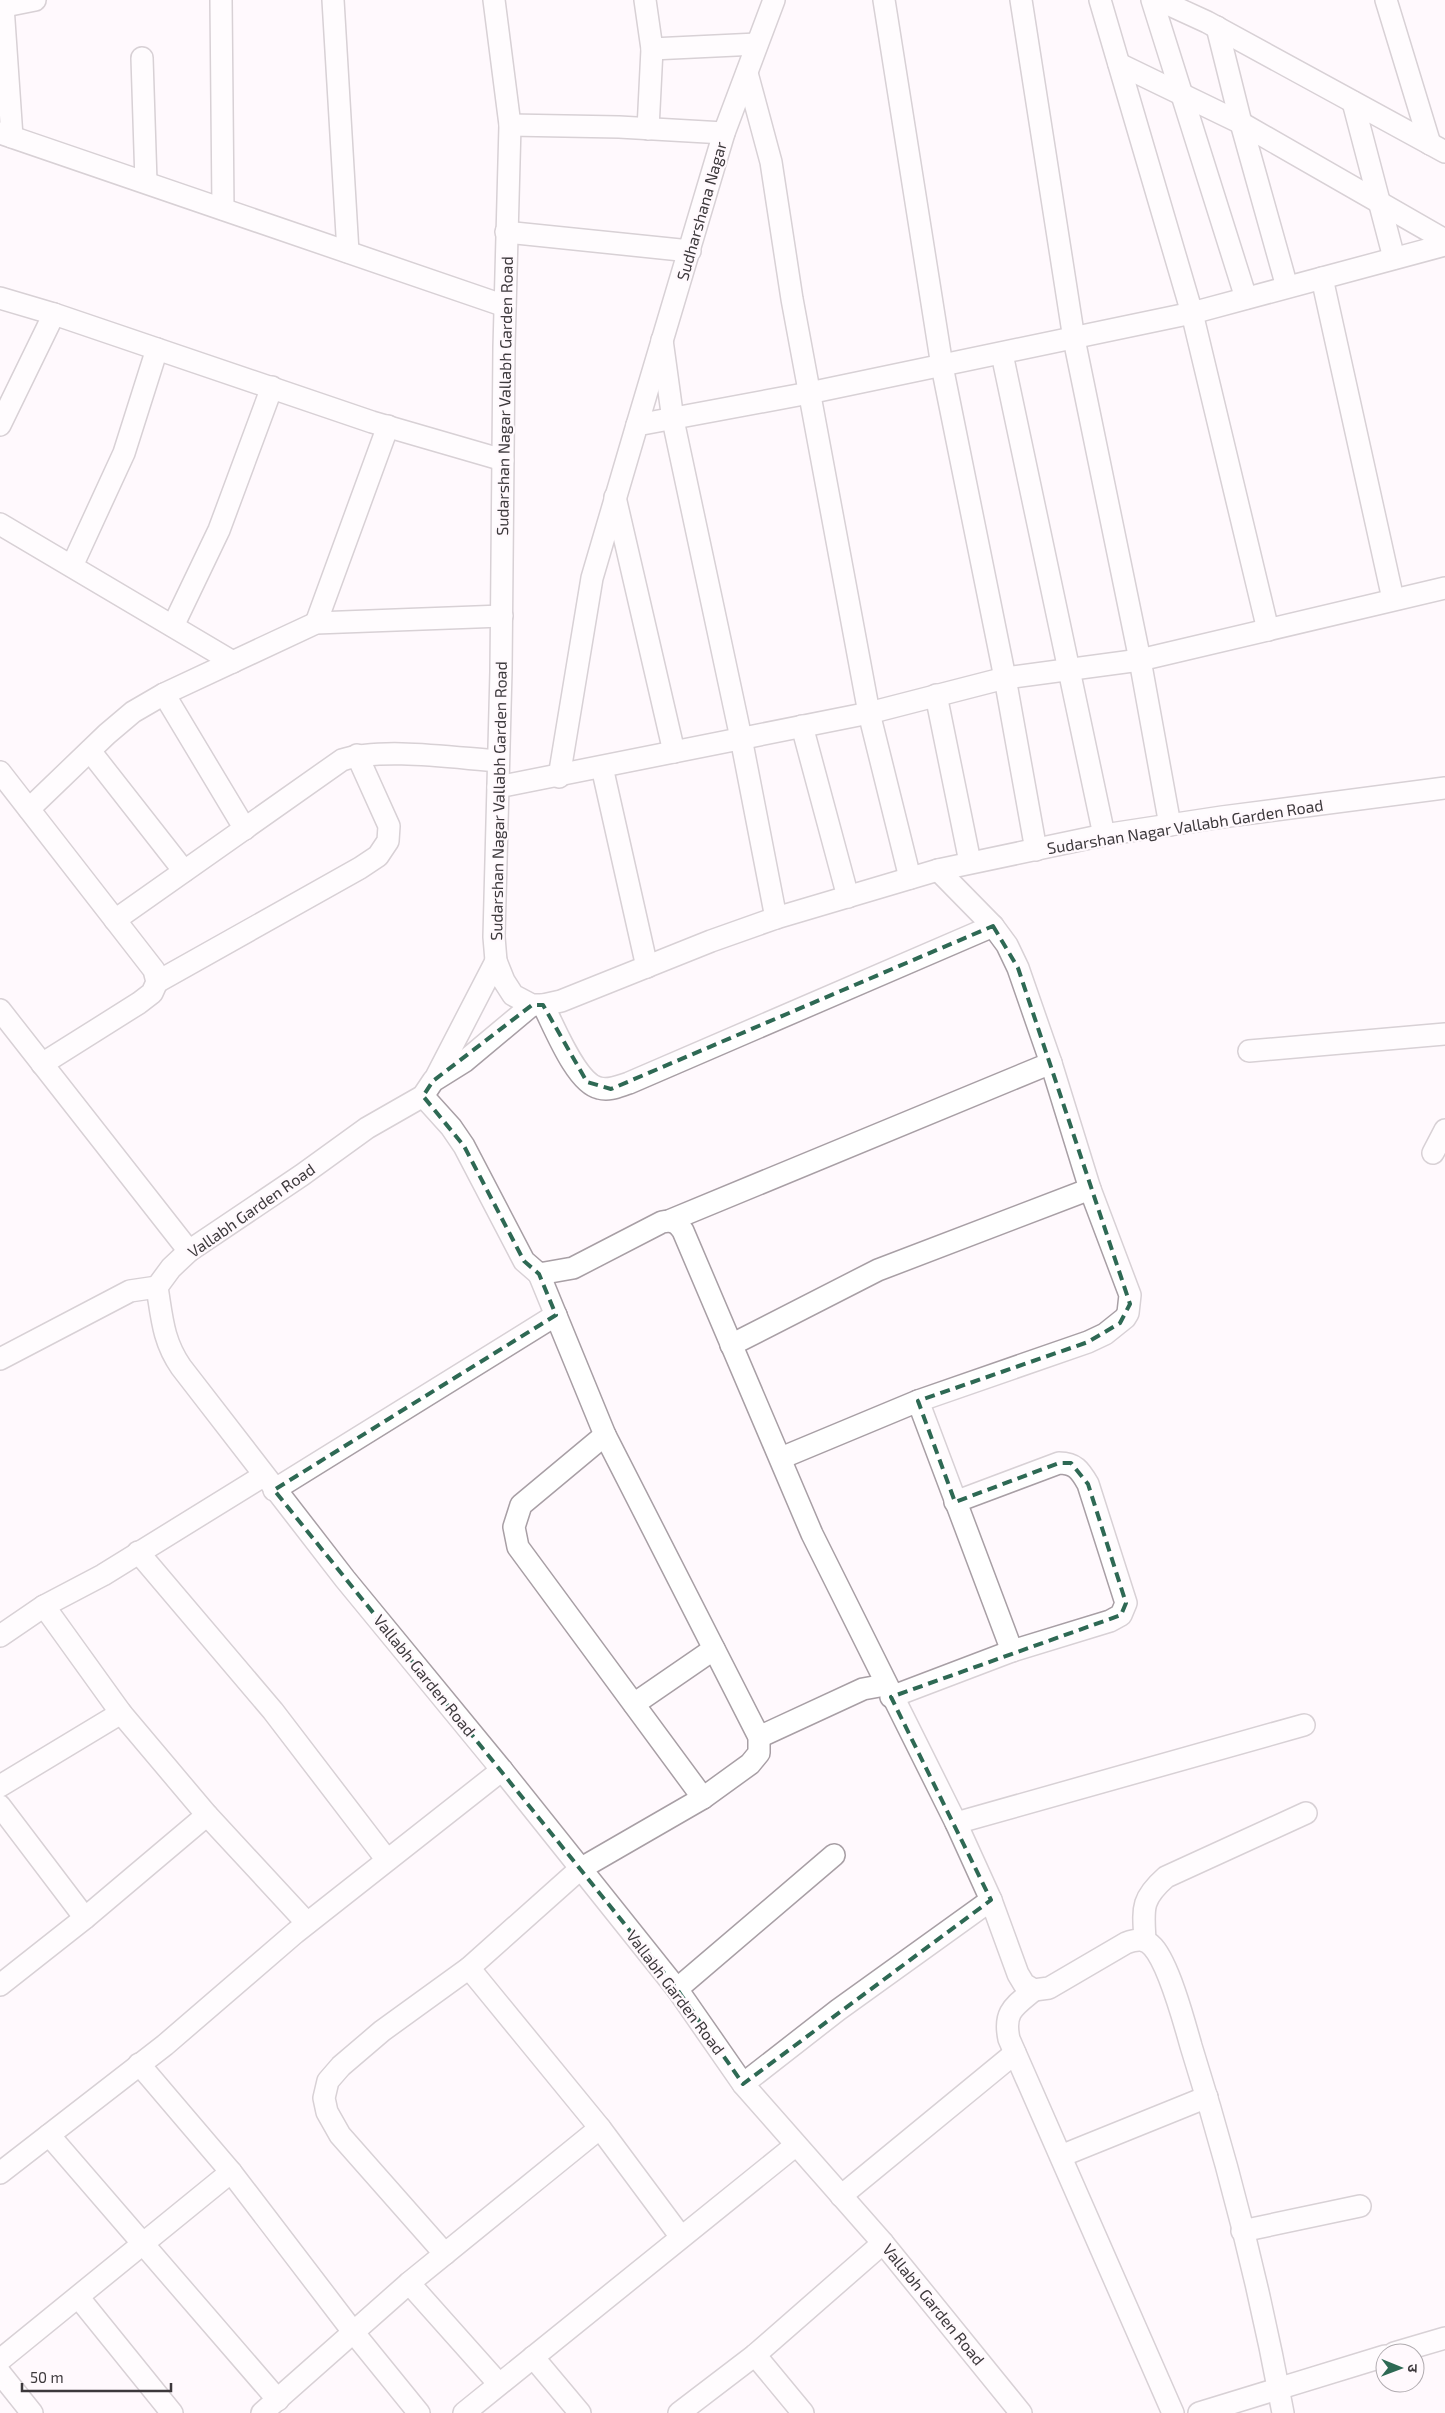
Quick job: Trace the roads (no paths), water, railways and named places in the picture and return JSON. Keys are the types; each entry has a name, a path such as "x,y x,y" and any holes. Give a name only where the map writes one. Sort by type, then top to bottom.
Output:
{"street":[{"path":"221,0 223,209"},
{"path":"333,0 348,252"},
{"name":"Sudarshan Nagar Vallabh Garden Road","path":"494,0 510,125 506,232 502,616 494,937 496,961 504,982 513,995 538,1005 561,1001 776,918 970,862 1170,825 1445,788"},
{"path":"645,0 652,49 648,129"},
{"name":"Sudharshana Nagar","path":"559,776 592,578 724,133 774,0"},
{"path":"884,0 942,366 1005,678 1036,850"},
{"path":"1021,0 1074,339 1140,660 1170,825"},
{"path":"1100,0 1192,313 1268,630"},
{"path":"1152,0 1246,298"},
{"path":"1159,0 1212,24 1438,148"},
{"path":"1200,0 1212,24 1287,287"},
{"path":"1386,0 1438,148"},
{"path":"28,1 1,6 6,135 505,306"},
{"path":"652,49 757,44"},
{"path":"142,58 146,182"},
{"path":"1119,64 1241,123 1378,202 1445,245"},
{"path":"747,73 771,162 809,393 869,713 910,878"},
{"path":"1353,102 1394,258"},
{"path":"510,125 724,133"},
{"path":"506,232 690,251"},
{"path":"637,425 673,420 809,393 1192,313 1445,245"},
{"path":"1322,278 1394,599"},
{"path":"0,298 54,314 388,426 503,460"},
{"path":"0,425 54,314"},
{"path":"662,340 673,420 741,738 776,918"},
{"path":"72,566 124,453 157,349"},
{"path":"1002,354 1104,836"},
{"path":"173,626 219,530 272,388"},
{"path":"316,622 388,426"},
{"path":"615,497 674,752"},
{"path":"0,524 234,662"},
{"path":"498,788 869,713 1005,678 1140,660 1445,588"},
{"path":"29,809 133,712 164,694 316,622 502,616"},
{"path":"164,694 245,829"},
{"path":"936,695 970,862"},
{"path":"802,726 848,897"},
{"path":"90,751 184,871"},
{"path":"115,920 342,760 357,755 383,754 498,760"},
{"path":"42,1064 139,1004 152,993 157,982 360,868 378,856 388,841 389,826 357,755"},
{"path":"602,767 647,967"},
{"path":"0,772 154,970 157,982"},
{"path":"781,1458 918,1401 1088,1342 1105,1334 1128,1313 1130,1295 1090,1188 1051,1063 1018,968 1007,945 993,926 938,870"},
{"path":"538,1005 576,1068 587,1082 598,1088 611,1089 993,926"},
{"path":"445,2254 340,2135 327,2112 324,2098 328,2080 341,2066 382,2031 469,1968 580,1869 703,1798 750,1764 759,1752 759,1737 606,1435 539,1274 524,1261 464,1146 428,1089 496,961"},
{"name":"Vallabh Garden Road","path":"538,1005 428,1089 367,1128 302,1175 189,1251 157,1287 164,1336 171,1353 269,1483 677,1989 743,2084 883,2243 1021,2413"},
{"path":"0,1010 189,1251"},
{"path":"1249,1051 1445,1034"},
{"path":"539,1274 573,1268 652,1226 671,1220 1051,1063"},
{"path":"1433,1153 1445,1130"},
{"path":"731,1345 878,1270 1090,1188"},
{"path":"671,1220 678,1224 683,1231 812,1534 888,1691 956,1823 990,1900 1018,1974 1024,1984 1034,1990"},
{"path":"0,1360 130,1290 157,1287"},
{"path":"0,1636 44,1606 102,1575 138,1552 269,1483 556,1315"},
{"path":"918,1401 1012,1651"},
{"path":"606,1435 521,1505 514,1527 518,1547 703,1798"},
{"path":"759,1737 863,1689 888,1691 1110,1621 1121,1615 1126,1603 1122,1586 1088,1484 1081,1471 1071,1463 1059,1463 955,1502"},
{"path":"138,1552 274,1711 386,1860"},
{"path":"44,1606 121,1713 207,1815 307,1923"},
{"path":"634,1704 714,1648"},
{"path":"0,1786 121,1713"},
{"path":"956,1823 1304,1725"},
{"path":"0,2173 139,2064 307,1923 502,1770"},
{"path":"0,1806 85,1918"},
{"path":"1283,2413 1242,2231 1207,2097 1176,1997 1158,1953 1145,1940 1143,1911 1150,1892 1166,1877 1306,1813"},
{"path":"0,1985 85,1918 207,1815"},
{"path":"677,1989 834,1855"},
{"path":"743,2084 838,2010 990,1900"},
{"path":"1145,1940 1126,1943 1049,1988 1034,1990 1011,2009 1006,2024 1015,2053 1173,2413"},
{"path":"469,1968 600,2128 681,2237"},
{"path":"841,2196 1015,2053"},
{"path":"139,2064 232,2172 354,2333 419,2413"},
{"path":"1061,2156 1207,2097"},
{"path":"49,2135 143,2244 270,2406 409,2284 600,2128"},
{"path":"464,2413 796,2144"},
{"path":"0,2360 79,2298 232,2172"},
{"path":"1242,2231 1360,2206"},
{"path":"679,2413 755,2355 883,2243"},
{"path":"409,2284 499,2384"},
{"path":"79,2298 172,2413"},
{"path":"1425,2344 1445,2338"},
{"path":"755,2355 803,2413"},
{"path":"533,2357 580,2413"},
{"path":"1199,2413 1375,2359"},
{"path":"0,2373 32,2413"}]}
